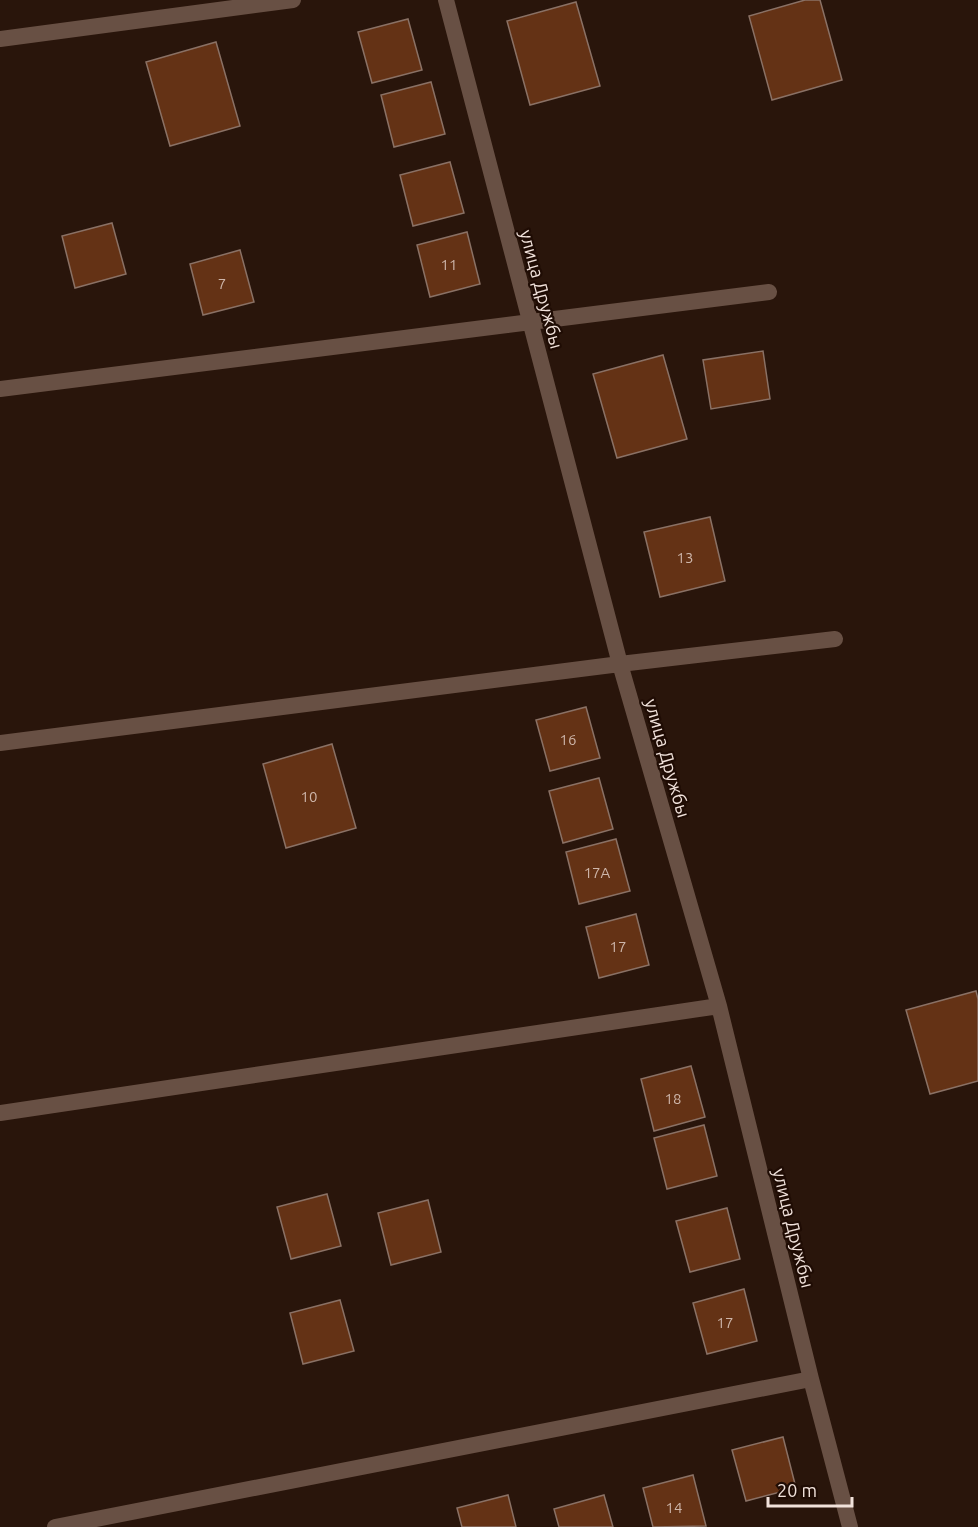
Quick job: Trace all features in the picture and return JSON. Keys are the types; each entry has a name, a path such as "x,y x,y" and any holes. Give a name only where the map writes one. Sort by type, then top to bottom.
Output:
{"street":[{"path":"0,39 293,0"},
{"name":"улица Дружбы","path":"446,0 620,664 719,1006 850,1527"},
{"path":"0,389 769,292"},
{"path":"0,744 620,664 836,639"},
{"path":"0,1113 719,1006"},
{"path":"54,1527 811,1379"}],"building":[{"path":"805,0 820,0 842,80 772,100 749,16"},
{"path":"576,2 600,86 530,105 507,21"},
{"path":"408,19 422,70 372,83 358,32"},
{"path":"216,42 240,126 170,146 146,62"},
{"path":"431,82 445,134 394,147 381,95"},
{"path":"450,162 464,213 413,226 400,175"},
{"path":"112,223 126,274 75,288 62,236"},
{"path":"467,232 480,284 430,297 417,245"},
{"path":"240,250 254,302 203,315 190,264"},
{"path":"763,351 770,399 711,409 703,360"},
{"path":"663,355 687,439 617,458 593,374"},
{"path":"710,517 725,581 660,597 644,532"},
{"path":"586,707 600,758 550,771 536,720"},
{"path":"332,744 356,828 286,848 263,764"},
{"path":"599,778 613,829 563,843 549,791"},
{"path":"616,839 630,891 579,904 566,852"},
{"path":"636,914 649,965 599,978 586,927"},
{"path":"976,991 978,999 978,1081 930,1094 906,1010"},
{"path":"691,1066 705,1117 654,1131 641,1079"},
{"path":"704,1125 717,1176 667,1189 654,1138"},
{"path":"327,1194 341,1246 291,1259 277,1207"},
{"path":"428,1200 441,1252 391,1265 378,1213"},
{"path":"727,1208 740,1259 690,1272 676,1221"},
{"path":"744,1289 757,1341 707,1354 693,1303"},
{"path":"340,1300 354,1351 303,1364 290,1313"},
{"path":"783,1437 796,1488 746,1501 732,1450"},
{"path":"693,1475 706,1526 653,1527 643,1488"},
{"path":"508,1495 516,1527 462,1527 457,1508"},
{"path":"604,1495 613,1527 559,1527 554,1509"}]}
